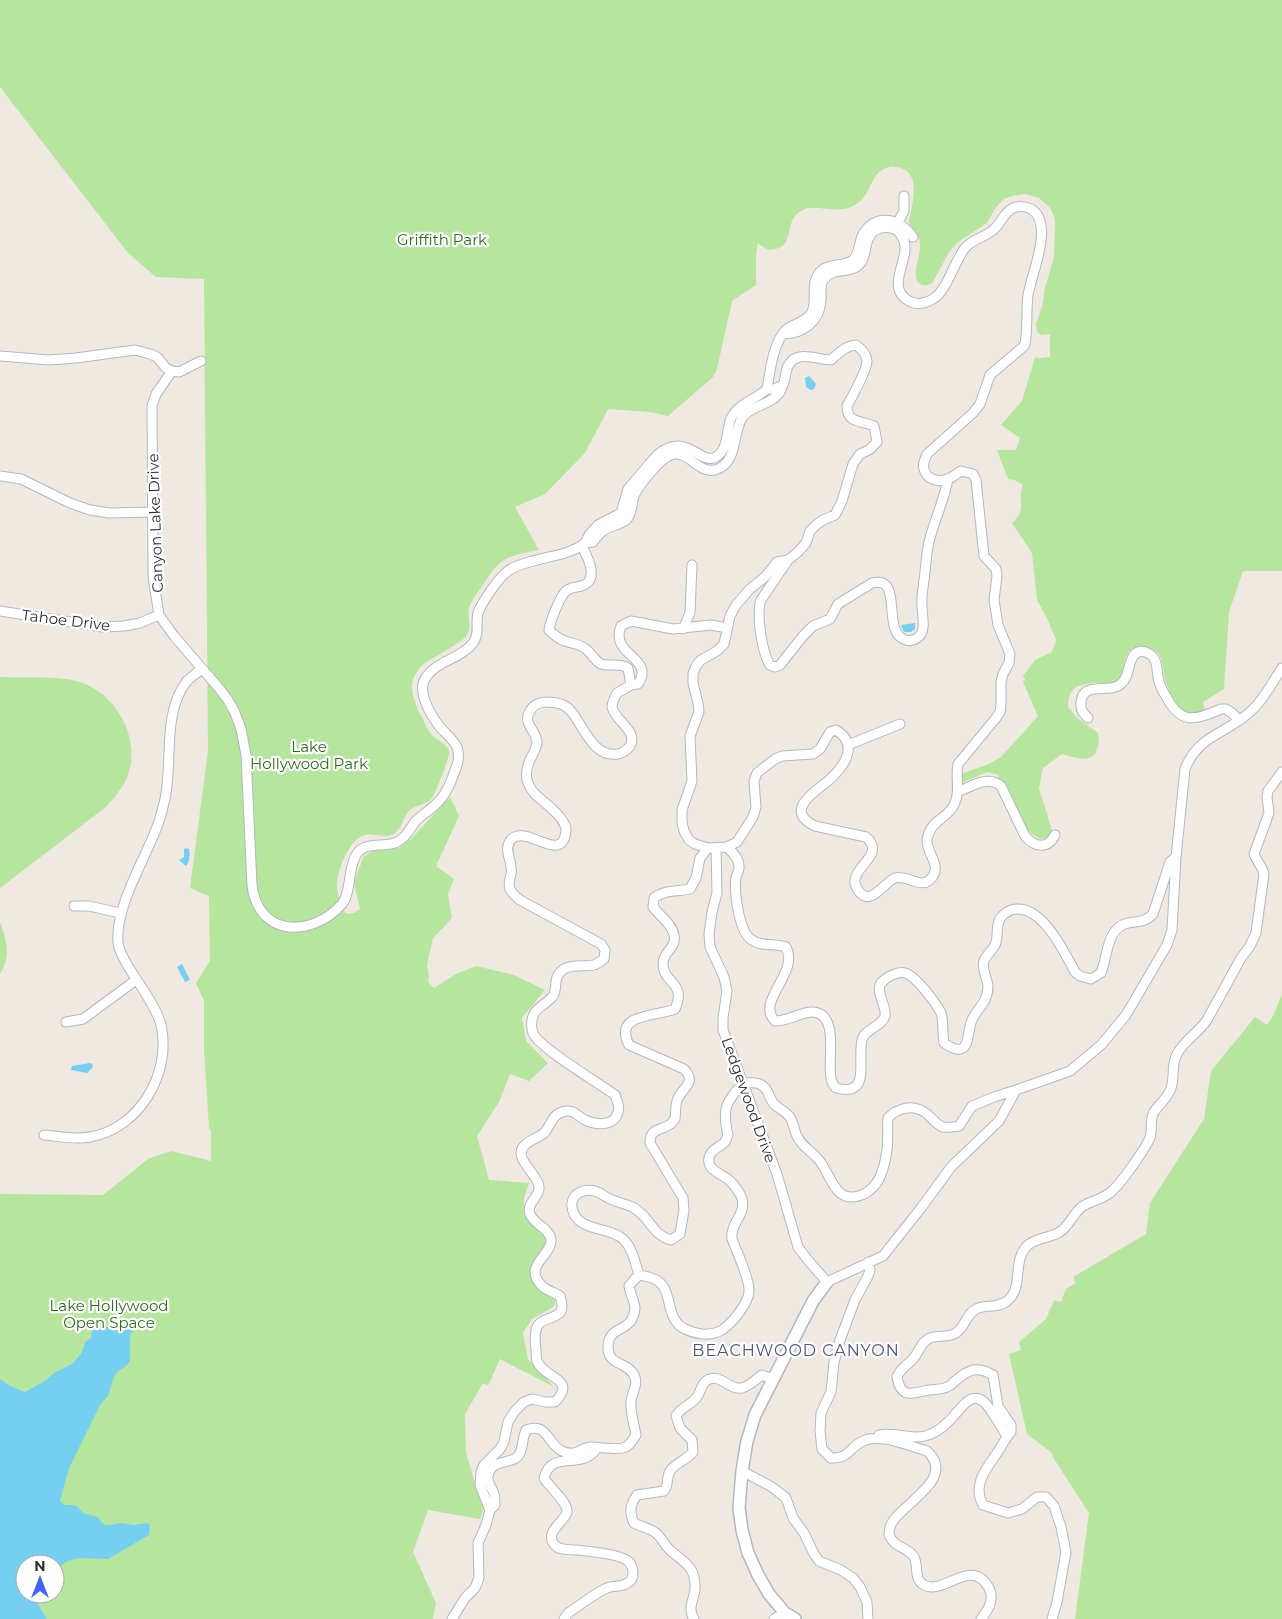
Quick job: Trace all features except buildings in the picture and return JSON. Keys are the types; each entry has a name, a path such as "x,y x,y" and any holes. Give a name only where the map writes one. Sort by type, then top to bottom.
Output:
{"street":[{"path":"898,222 904,211 904,196"},
{"path":"783,334 800,332 810,325 816,318 819,309 823,280 833,272 853,269 858,266 862,261 869,237 876,230 883,227 895,229 899,231 905,241 905,253 898,278 900,290 905,299 915,304 923,303 937,296 967,245 992,231 1011,209 1021,206 1027,207 1036,213 1039,218 1041,228 1039,255 1028,295 1025,344 1023,348 993,370 980,404 973,414 927,454 924,461 923,469 932,479 940,481 948,479 961,471 973,474 976,480 984,556 996,569 994,600 998,625 1010,654 1009,663 1001,682 1000,712 958,764 956,771 959,791 954,805 929,830 927,843 936,868 935,874 928,882 921,883 905,877 892,879 878,893 872,896 865,896 859,892 855,881 857,873 873,853 871,841 866,837 815,826 808,823 802,816 804,800 835,774 849,753 848,745 841,733 836,730 830,732 820,749 813,754 782,756 763,767 754,780 756,807 753,817 737,842 727,847 712,848 694,844 689,840 684,831 682,810 692,781 690,736 699,712 693,674 696,666 701,660 717,651 724,644 730,616 736,605 778,562 788,560"},
{"path":"631,685 628,668 619,664 609,665 600,663 587,650 579,645 556,637 549,630 550,622 563,593 570,588 584,585 590,579 589,563 584,544 593,542 603,530 618,525 627,518 630,514 635,493 667,457 682,454 709,470 722,467 727,463 740,420 761,400 767,389 776,344 788,329 811,314 814,304 814,283 818,274 827,267 854,259 863,235 874,224 886,220 898,222 913,237"},
{"path":"767,389 780,387 785,382 788,365 794,359 802,356 831,360 842,350 856,345 866,354 867,363 847,406 847,413 850,418 857,422 865,422 874,426 877,442 869,450 860,454 853,464 842,501 835,515 823,520 810,531 806,543 788,560 761,600 758,614 767,660 770,665 775,667 780,665 813,626 830,619 838,604 872,583 884,583 889,588 894,628 897,635 910,641 921,634 923,627 921,597 929,543 948,479"},
{"path":"0,356 49,360 135,350 143,351 156,357 172,372 179,372 201,362"},
{"name":"Canyon Lake Drive","path":"172,372 156,394 152,406 153,577 159,615 174,636 228,700 238,721 246,754 252,885 255,900 259,907 264,914 278,924 296,928 306,927 316,923 341,906 346,898 352,866 360,850 367,846 392,844 403,838 415,822 435,805 444,794 457,764 459,754 455,744 435,720 425,698 422,687 425,678 432,670 471,645 477,635 477,616 480,608 500,578 509,570 584,544"},
{"path":"761,400 774,398 779,394 780,387"},
{"path":"0,476 21,479 70,503 90,510 109,513 153,512"},
{"path":"683,629 690,613 692,565"},
{"name":"Tahoe Drive","path":"0,611 102,627 140,623 159,615"},
{"path":"490,1510 480,1485 481,1472 484,1465 500,1449 504,1442 508,1422 524,1402 532,1399 556,1402 563,1390 560,1382 543,1369 537,1361 536,1329 540,1323 556,1317 560,1312 562,1304 560,1296 544,1287 537,1278 536,1265 550,1245 551,1238 534,1221 530,1214 530,1202 537,1194 539,1187 537,1180 522,1159 522,1148 525,1144 543,1134 555,1115 562,1111 573,1111 585,1120 596,1124 606,1124 615,1119 619,1112 619,1104 615,1095 554,1053 533,1034 533,1015 538,1008 552,998 557,976 568,967 596,964 604,959 606,950 601,944 520,900 512,893 509,886 512,867 508,849 510,841 517,836 523,835 546,845 555,845 561,841 566,829 564,823 535,794 527,782 526,771 536,749 537,742 528,722 528,713 532,707 541,702 562,704 570,709 591,741 598,748 616,754 624,752 630,746 632,739 630,732 614,711 612,705 617,693 631,685 638,684 642,679 643,671 636,658 622,646 619,638 621,626 631,621 665,628 683,629 711,626 728,628"},
{"path":"1088,718 1081,710 1080,704 1084,693 1089,690 1118,687 1127,675 1131,659 1136,654 1149,653 1157,667 1159,681 1170,704 1178,714 1186,718 1194,718 1226,709 1239,720"},
{"path":"640,1275 659,1282 664,1290 674,1318 682,1328 695,1334 719,1332 746,1303 749,1296 749,1287 731,1232 742,1211 742,1201 739,1192 729,1180 713,1171 709,1162 710,1154 724,1142 728,1135 724,1116 732,1095 743,1083 756,1082 765,1088 774,1104 790,1117 803,1147 817,1158 840,1193 849,1198 861,1195 872,1189 880,1180 887,1155 888,1118 892,1114 909,1108 920,1110 942,1126 950,1128 959,1126 972,1106 994,1096 1070,1070 1101,1045 1126,1015 1167,946 1172,930 1176,857 1185,769 1190,756 1200,745 1253,709 1282,668"},
{"path":"44,1135 89,1138 123,1124 137,1112 157,1078 162,1061 161,1025 156,1012 123,957 118,943 120,913 158,824 166,798 170,727 178,698 187,681 201,669"},
{"path":"848,745 900,724"},
{"path":"1052,1619 1066,1552 1061,1526 1054,1506 1046,1497 1037,1497 1022,1509 1008,1512 983,1505 980,1499 979,1490 982,1476 1010,1432 1011,1425 998,1406 993,1375 978,1369 969,1370 949,1386 912,1394 904,1393 901,1390 896,1377 899,1371 912,1360 924,1342 930,1338 950,1336 957,1332 972,1312 980,1308 1001,1305 1008,1301 1016,1286 1018,1263 1026,1246 1060,1232 1069,1224 1082,1206 1104,1198 1113,1190 1147,1144 1151,1135 1151,1118 1168,1096 1172,1086 1174,1063 1177,1054 1207,1020 1256,933 1264,874 1262,866 1256,861 1254,854 1269,813 1266,797 1268,791 1282,772"},
{"path":"959,791 987,780 995,781 1001,786 1029,841 1042,846 1052,840 1055,835"},
{"path":"727,847 736,856 740,867 736,877 736,891 740,920 749,939 756,942 780,945 786,947 789,952 788,969 769,1007 770,1016 775,1021 785,1021 800,1014 813,1012 822,1016 828,1022 831,1032 830,1077 836,1088 844,1090 851,1090 858,1084 861,1078 861,1045 868,1030 882,1021 885,1015 879,991 880,984 887,978 897,973 905,973 914,978 942,1014 944,1043 956,1049 961,1048 967,1044 970,1025 981,1009 987,994 988,986 983,966 984,961 996,943 1000,918 1008,911 1016,909 1032,912 1047,926 1075,972 1080,976 1091,979 1101,973 1107,956 1110,937 1115,931 1120,926 1128,923 1148,920 1153,914 1170,862 1176,857"},
{"path":"640,1275 630,1247 625,1241 620,1236 588,1226 575,1216 573,1209 574,1200 582,1190 591,1189 634,1208 646,1217 657,1233 663,1238 671,1240 680,1234 684,1210 683,1198 650,1143 650,1137 653,1132 669,1125 676,1119 677,1100 687,1086 688,1074 684,1069 629,1045 625,1030 632,1020 674,1009 679,999 678,990 666,975 663,963 664,957 675,940 674,933 653,907 654,898 660,893 667,891 679,892 690,889 696,878 700,858 712,848"},
{"name":"Ledgewood Drive","path":"712,848 717,893 709,934 710,947 724,977 728,991 723,1018 724,1030 776,1174 798,1247 827,1282"},
{"path":"74,906 89,906 120,913"},
{"path":"66,1022 83,1019 136,980"},
{"path":"790,1616 769,1594 758,1575 748,1552 742,1530 739,1508 742,1471 747,1441 755,1415 813,1301 827,1282 883,1256 951,1167 1000,1121 1016,1090"},
{"path":"868,1262 870,1270 855,1300 840,1340 834,1362 831,1392 821,1413 822,1449 831,1458 838,1458 846,1455 863,1441 878,1438 927,1451 932,1456 936,1472 929,1486 909,1503 893,1521 889,1536 896,1546 911,1553 916,1562 917,1579 922,1584 936,1586 965,1576 979,1576 988,1586 991,1593 988,1609 981,1619"},
{"path":"452,1619 465,1598 475,1588 479,1578 478,1543 490,1510 495,1505 495,1496 488,1477 490,1470 497,1464 514,1460 519,1455 522,1438 526,1430 534,1427 543,1430 556,1448 571,1454 590,1447 626,1447 636,1435 631,1411 631,1399 636,1387 636,1379 627,1367 609,1357 608,1348 609,1337 615,1331 629,1325 634,1317 635,1306 629,1286 640,1275"},
{"path":"694,1619 690,1614 690,1602 694,1591 694,1583 690,1567 671,1551 655,1532 634,1523 630,1508 632,1501 637,1495 664,1491 667,1487 670,1472 694,1452 692,1440 680,1428 676,1416 679,1410 698,1396 702,1385 707,1380 719,1379 734,1388 741,1388 746,1387 762,1375 773,1379"},
{"path":"878,1438 880,1434 925,1436 935,1432 949,1422 965,1402 973,1398 979,1398 986,1404 1007,1436"},
{"path":"564,1619 568,1613 607,1588 622,1586 628,1583 633,1574 629,1562 623,1558 588,1551 560,1549 554,1545 552,1539 556,1526 566,1516 567,1511 563,1502 547,1484 544,1478 546,1470 551,1464 561,1460 583,1460 597,1448"},
{"path":"742,1471 772,1487 786,1498 794,1518 819,1561 841,1570 853,1578 860,1587 867,1602 868,1619"},
{"path":"774,1619 790,1616"}],"green space":[{"name":"Griffith Park","path":"0,0 1282,0 1282,571 1243,571 1229,612 1224,689 1203,702 1205,712 1195,715 1189,714 1179,707 1166,684 1159,654 1151,648 1145,647 1137,647 1127,654 1123,672 1117,681 1083,684 1072,691 1068,707 1076,717 1098,733 1098,747 1092,757 1082,759 1062,754 1043,768 1039,788 1052,830 1051,835 1042,839 1027,829 1003,782 998,779 999,775 987,772 963,782 961,774 989,764 1001,757 1038,716 1023,682 1025,679 1023,676 1035,660 1052,652 1056,640 1037,600 1032,553 1012,523 1020,514 1023,485 1015,480 1008,479 997,450 1016,450 1020,438 1001,425 1022,401 1035,357 1050,357 1050,334 1041,335 1037,332 1036,324 1054,257 1054,216 1050,208 1039,198 1025,194 1004,199 996,207 987,223 958,242 949,252 933,282 929,285 922,285 916,278 920,243 909,222 914,189 913,181 910,174 904,169 896,167 886,168 878,173 862,199 853,206 846,209 810,208 798,213 794,217 785,244 781,247 772,250 764,248 758,243 756,285 732,301 717,369 713,377 668,416 650,412 608,409 585,453 545,494 515,507 539,550 510,557 493,570 469,608 469,629 467,635 454,646 425,663 415,675 412,687 414,700 420,714 431,734 444,744 449,752 445,768 432,798 409,811 400,828 395,833 388,836 362,836 352,845 347,852 338,875 337,889 339,899 346,914 354,913 360,909 354,882 364,856 373,851 399,848 411,839 450,797 459,816 436,866 454,879 448,894 452,918 433,938 427,965 428,982 434,988 456,974 476,966 514,975 545,990 522,1018 526,1041 548,1063 529,1081 510,1074 499,1102 477,1136 489,1180 529,1183 524,1198 524,1215 547,1239 548,1243 532,1272 556,1301 553,1307 532,1319 523,1333 528,1359 554,1387 500,1359 488,1386 483,1383 465,1414 466,1452 475,1484 485,1505 480,1519 428,1510 413,1552 436,1603 433,1619 0,1619 0,1194 103,1195 148,1159 171,1151 211,1161 211,1130 209,1128 204,1050 204,1001 196,983 210,961 209,896 190,888 208,751 204,279 156,277 128,253 0,87"},
{"path":"0,677 62,678 80,682 94,688 116,709 129,737 131,752 130,767 125,782 106,807 0,888"},
{"path":"0,922 7,955 0,974"},
{"path":"1282,994 1282,1619 1075,1619 1089,1513 1052,1453 1027,1434 1009,1354 1021,1350 1019,1342 1046,1319 1054,1300 1061,1302 1066,1289 1076,1283 1073,1277 1146,1234 1150,1203 1204,1119 1211,1071 1255,1017 1267,1025"}],"water":[{"path":"809,376 816,384 814,389 811,390 806,387 805,378"},
{"path":"915,623 915,629 911,632 904,632 901,625"},
{"path":"184,849 189,849 190,856 186,866 179,860 184,857"},
{"path":"182,964 190,980 185,982 177,967"},
{"path":"90,1063 93,1067 87,1073 71,1070 72,1066"},
{"path":"142,1320 130,1335 130,1361 114,1376 108,1396 100,1405 69,1468 60,1501 64,1505 73,1505 78,1507 83,1513 97,1517 105,1525 146,1523 150,1525 149,1535 108,1559 81,1558 65,1562 65,1554 15,1554 15,1604 38,1604 47,1619 0,1619 0,1379 10,1386 25,1392 72,1364 81,1354 86,1341 91,1338 94,1321 110,1328 119,1322"}],"district":[{"name":"BEACHWOOD CANYON","path":"796,1350"}],"park label":[{"name":"Lake Hollywood Park","path":"309,754"},
{"name":"Lake Hollywood Open Space","path":"109,1314"}]}
